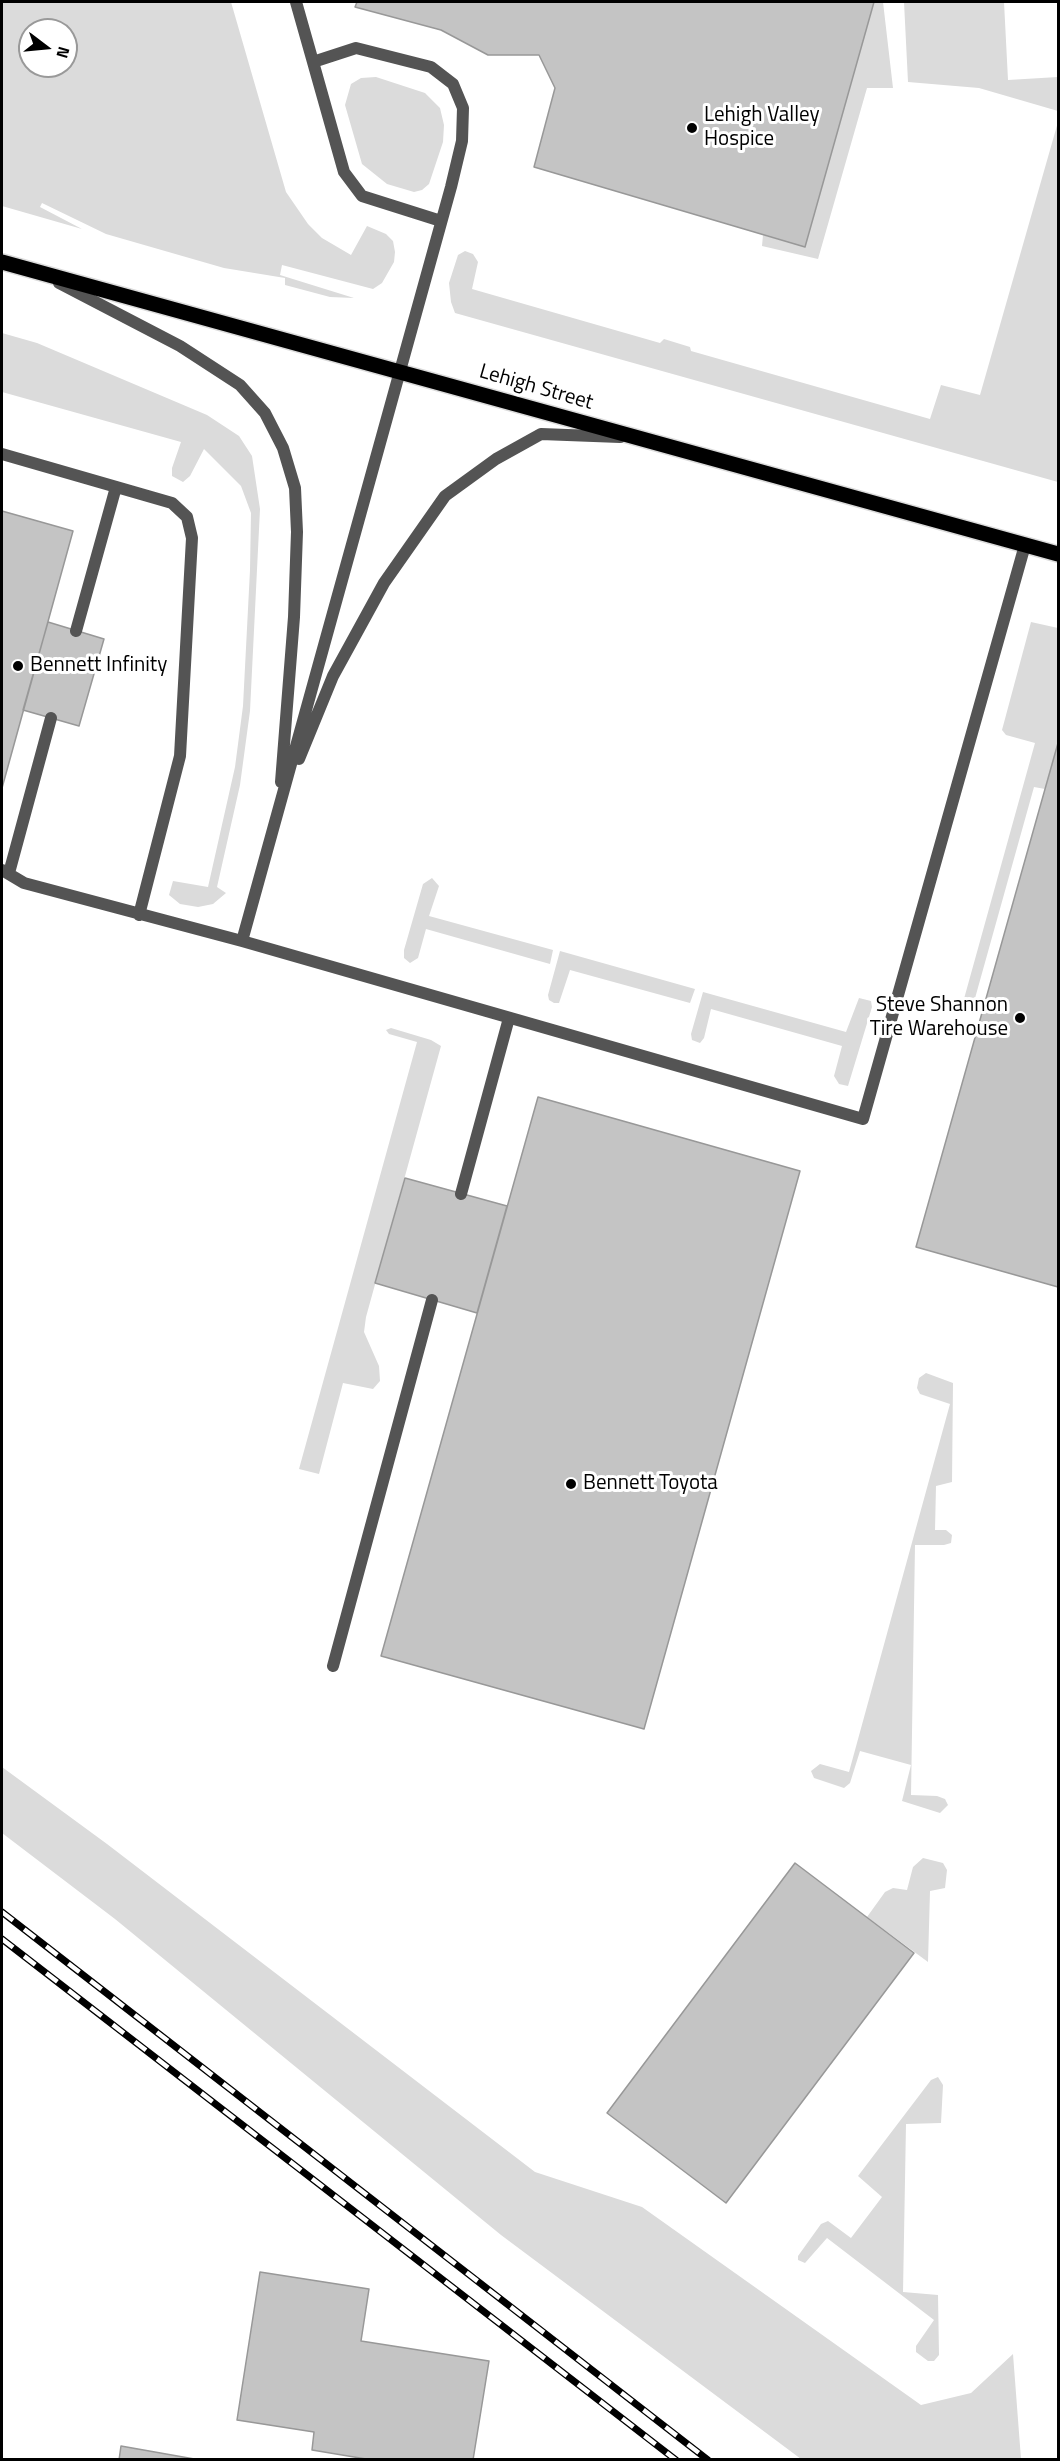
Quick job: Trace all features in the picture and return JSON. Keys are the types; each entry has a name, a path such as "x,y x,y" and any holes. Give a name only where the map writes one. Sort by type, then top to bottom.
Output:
{"main road":[{"name":"Lehigh Street","path":"2,262 1059,554"}],"lane":[{"path":"296,2 344,172 362,196 441,221"},
{"path":"242,942 462,141 463,108 453,84 431,67 356,48 312,62"},
{"path":"40,274 123,314 180,346 240,385 265,413 283,448 295,488 297,532 294,617 279,811"},
{"path":"279,811 333,676 384,583 445,496 496,459 541,434 635,438"},
{"path":"2,454 172,503 187,517 192,538 180,756 139,915"},
{"path":"76,631 116,487"},
{"path":"51,718 5,871 24,883 242,942 863,1119 1025,545"},
{"path":"461,1194 509,1018"},
{"path":"333,1666 432,1300"}],"shaded area":[{"path":"2,2 231,2 286,192 308,224 322,238 351,255 367,226 386,234 393,241 395,252 394,262 382,283 373,289 282,265 280,275 354,298 330,297 285,285 285,278 224,268 106,234 42,203 40,207 82,229 2,206"},
{"path":"874,2 883,2 893,88 867,88 818,259 762,246 763,235 805,247"},
{"path":"904,2 1004,2 1008,80 1058,77 1058,111 979,88 908,82"},
{"path":"376,77 425,93 440,108 444,125 443,142 429,184 422,190 414,192 387,184 362,164 345,105 351,84 361,78"},
{"path":"1058,122 1058,482 455,313 451,302 449,283 458,255 465,251 473,254 478,262 472,289 660,343 664,339 690,347 691,351 930,419 941,385 980,395"},
{"path":"2,333 37,343 207,415 239,436 252,456 260,509 250,711 240,785 217,887 226,893 213,904 198,907 180,904 169,895 173,881 208,887 235,767 243,706 251,513 241,486 204,449 190,476 183,482 172,476 172,468 181,442 2,392"},
{"path":"1031,622 1058,628 1058,743 1045,789 1034,787 972,1009 962,1006 1035,743 1006,735 1002,730"},
{"path":"432,878 439,886 429,916 553,950 550,964 426,929 418,958 410,963 404,958 404,950 423,884"},
{"path":"560,951 695,989 690,1003 570,970 559,1003 554,1003 549,1000 548,995"},
{"path":"703,992 846,1032 859,998 871,1001 872,1007 848,1086 839,1084 834,1076 842,1046 711,1009 704,1038 700,1043 692,1040 691,1034"},
{"path":"391,1028 431,1040 441,1046 366,1317 364,1332 379,1366 380,1381 373,1389 343,1383 319,1474 299,1469 417,1042 389,1034 386,1030"},
{"path":"926,1373 953,1383 952,1482 936,1486 935,1530 946,1530 952,1535 951,1543 944,1545 915,1545 911,1795 937,1796 945,1799 948,1805 940,1813 902,1801 911,1765 860,1751 850,1783 844,1788 814,1778 811,1771 820,1764 849,1772 950,1404 920,1394 917,1388 919,1378"},
{"path":"2,1767 107,1844 535,2172 642,2207 921,2405 971,2393 1013,2354 1021,2459 801,2459 501,2235 115,1919 2,1833"},
{"path":"923,1858 943,1863 947,1870 945,1888 930,1891 928,1962 867,1917 885,1892 893,1888 907,1890 913,1867"},
{"path":"938,2077 943,2085 941,2123 906,2124 903,2292 938,2295 939,2355 934,2361 928,2361 916,2352 916,2346 934,2320 827,2238 805,2263 798,2260 798,2256 821,2224 828,2221 851,2238 882,2197 858,2176 931,2080"}],"building":[{"name":"Lehigh Valley Hospice","path":"357,2 874,2 805,247 534,167 555,88 539,55 488,55 441,30 355,7"},
{"name":"Bennett Infinity","path":"2,511 73,531 2,788"},
{"path":"48,622 104,639 79,726 23,710"},
{"name":"Steve Shannon Tire Warehouse","path":"1058,743 1058,1287 916,1247"},
{"name":"Bennett Toyota","path":"538,1097 800,1171 644,1729 381,1656"},
{"path":"405,1178 507,1206 477,1313 375,1283"},
{"path":"795,1863 914,1953 726,2203 607,2113"},
{"path":"260,2272 369,2289 361,2341 489,2361 473,2460 372,2460 312,2450 314,2432 237,2420"},
{"path":"121,2446 200,2460 119,2460"}],"railway":[{"path":"2,1912 708,2460"},
{"path":"2,1939 676,2460"}],"place":[{"name":"Lehigh Valley Hospice","path":"692,128"},
{"name":"Bennett Infinity","path":"18,666"},
{"name":"Steve Shannon Tire Warehouse","path":"1020,1018"},
{"name":"Bennett Toyota","path":"571,1484"}]}
